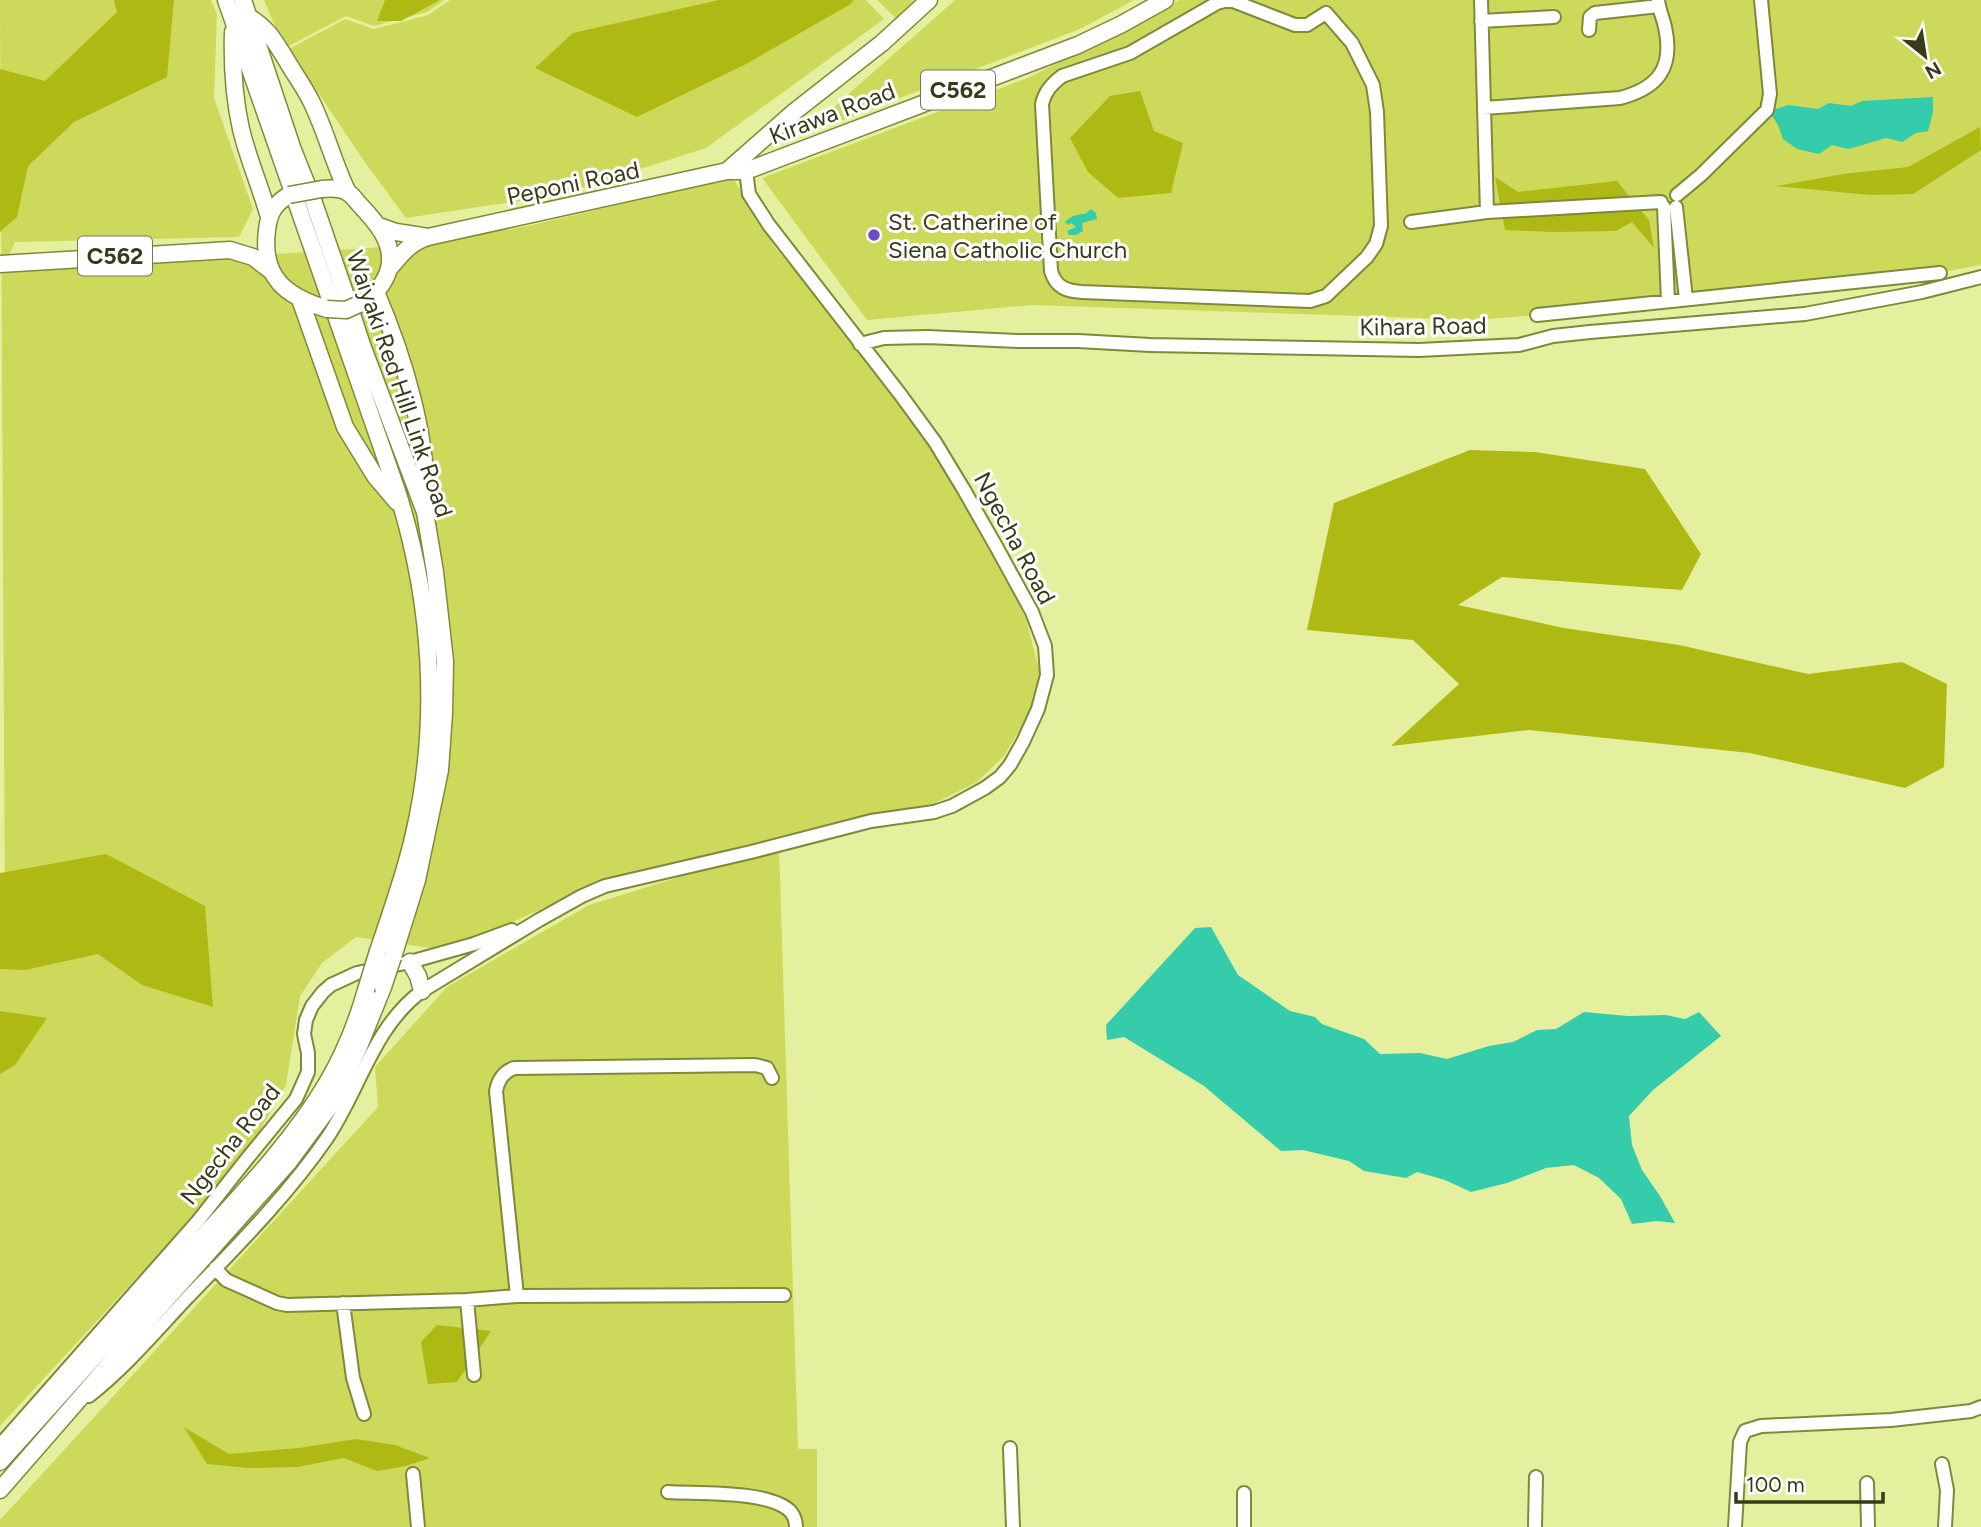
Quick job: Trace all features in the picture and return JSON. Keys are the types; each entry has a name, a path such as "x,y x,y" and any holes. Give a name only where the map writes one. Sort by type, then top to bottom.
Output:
{"main road":[{"name":"Waiyaki Red Hill Link Road","path":"226,0 241,19 313,200 362,345 425,512 440,612 444,661 442,747 432,812 417,880 386,954"},
{"name":"Waiyaki Red Hill Link Road","path":"243,0 241,19 275,145 372,415 414,549 421,590 427,640 429,738 415,832 386,954"},
{"path":"727,171 882,43 929,0"},
{"name":"Kirawa Road","path":"746,171 1078,45 1165,0"},
{"path":"241,19 262,25 271,34 313,104 348,193 379,226 387,247 389,269 372,296 346,310 327,309 300,299 284,288 271,271 266,252 268,224 261,189 241,129 232,53 241,19"},
{"path":"727,171 746,171"},
{"name":"Peponi Road","path":"389,269 417,240 727,171"},
{"path":"268,224 275,206 289,195 332,188 348,193"},
{"name":"C562","path":"0,264 230,250 244,246 268,224"},
{"name":"Peponi Road","path":"379,226 396,232 428,237"},
{"name":"C562","path":"230,250 257,259 271,271"},
{"path":"372,296 411,394 425,474 425,512"},
{"path":"300,299 345,427 375,476 403,510"},
{"path":"0,1490 288,1163 374,989 386,954"},
{"path":"410,962 422,991"},
{"path":"0,1462 74,1371 312,1119"}],"street":[{"path":"1480,0 1487,212"},
{"path":"1410,222 1487,212 1669,203 1767,110 1770,94 1761,0"},
{"path":"1233,2 1295,26 1307,25 1327,7 1352,43 1367,71 1376,97 1381,226 1374,249 1367,257 1326,296 1310,302 1082,292 1059,286 1051,271 1042,104 1053,83 1062,76 1130,53 1217,3 1233,2"},
{"path":"1484,108 1620,98 1650,87 1659,78 1668,48 1665,23 1658,3 1595,13 1590,17 1589,30"},
{"path":"1481,21 1554,17"},
{"name":"Ngecha Road","path":"66,1414 99,1389 119,1369 288,1191 342,1113 361,1073 390,1024 409,1001 422,991 539,920 605,886 872,821 934,813 952,806 985,789 1000,777 1023,742 1038,709 1047,675 1045,646 1028,605 951,468 900,394 769,226 749,194 746,171"},
{"path":"1669,203 1686,299"},
{"path":"1668,301 1669,203"},
{"path":"1537,315 1940,273"},
{"name":"Kihara Road","path":"860,344 884,338 927,337 1150,345 1392,349 1519,345 1553,336 1590,332 1816,313 1981,277"},
{"name":"Ngecha Road","path":"0,1445 74,1371 296,1099 308,1072 304,1034 308,1013 331,985 358,973 474,944 539,920"},
{"path":"517,1296 496,1091 500,1078 508,1070 755,1065 767,1068 772,1078"},
{"path":"215,1268 226,1280 287,1305 517,1296 784,1296"},
{"path":"467,1300 474,1375"},
{"path":"342,1303 353,1378 364,1414"},
{"path":"1735,1527 1740,1442 1745,1431 1761,1426 1912,1418 1971,1411 1981,1407"},
{"path":"1010,1448 1013,1527"},
{"path":"1942,1464 1947,1490 1945,1527"},
{"path":"413,1474 418,1527"},
{"path":"1535,1527 1536,1477"},
{"path":"1867,1483 1868,1527"},
{"path":"668,1492 759,1497 774,1501 792,1513 796,1527"},
{"path":"1244,1493 1244,1527"}],"green space":[{"path":"0,0 211,0 217,14 214,98 253,209 239,237 15,242 2,272 428,244 532,225 733,178 774,246 832,314 951,469 1026,619 1040,674 1029,714 1004,756 977,782 929,806 607,880 492,931 430,948 356,937 322,963 300,996 286,1085 254,1141 215,1193 0,1426 0,970 5,924"},
{"path":"264,0 445,0 427,12 374,26 346,16 287,47"},
{"path":"450,0 866,0 884,19 706,148 559,195 406,218 289,49 345,19 374,29 428,15"},
{"path":"877,0 914,0 897,19"},
{"path":"955,0 1134,0 1080,29 801,136"},
{"path":"1180,0 1981,0 1981,265 1836,292 1476,320 1033,305 867,320 762,178 1030,77"},
{"path":"779,846 798,1449 817,1449 817,1527 0,1527 0,1520 378,1107 375,1067 447,987 589,905"}],"shaded area":[{"path":"114,0 174,0 167,77 74,122 28,166 17,217 0,232 0,69 45,81 117,12"},
{"path":"385,0 440,0 401,21 377,21"},
{"path":"719,0 854,0 746,64 637,117 535,68 573,33"},
{"path":"1140,91 1154,131 1183,143 1171,193 1118,198 1088,172 1070,138 1110,96"},
{"path":"1980,127 1981,150 1913,194 1870,195 1776,186 1843,174 1908,167"},
{"path":"1495,177 1518,192 1617,181 1649,220 1654,248 1632,222 1616,231 1505,230"},
{"path":"1470,450 1535,452 1645,469 1701,554 1682,590 1502,577 1458,605 1564,628 1679,645 1808,674 1902,662 1947,684 1944,767 1905,788 1750,753 1529,730 1391,746 1459,684 1413,640 1307,630 1334,503"},
{"path":"106,854 205,906 213,1007 142,985 98,954 25,970 0,969 0,873"},
{"path":"0,1011 47,1018 15,1065 0,1074"},
{"path":"437,1325 491,1331 457,1382 428,1384 421,1342"},
{"path":"184,1427 229,1454 299,1448 356,1439 395,1445 430,1458 377,1471 344,1458 297,1467 248,1468 207,1464"}],"water":[{"path":"1933,97 1933,112 1928,131 1916,133 1902,142 1886,138 1849,149 1832,145 1819,154 1797,149 1783,139 1769,111 1788,105 1818,109 1829,103 1851,106 1862,101"},
{"path":"1091,209 1096,213 1097,219 1082,223 1083,231 1069,235 1067,231 1076,227 1065,222"},
{"path":"1211,927 1238,975 1290,1011 1315,1017 1322,1024 1364,1039 1380,1054 1420,1053 1447,1059 1489,1046 1513,1042 1537,1030 1556,1029 1584,1012 1628,1016 1666,1015 1685,1019 1699,1012 1721,1036 1653,1090 1629,1116 1632,1145 1642,1170 1675,1223 1657,1221 1632,1224 1621,1199 1599,1178 1574,1165 1546,1168 1507,1183 1471,1192 1445,1180 1417,1172 1406,1178 1364,1171 1349,1161 1303,1150 1281,1151 1204,1086 1124,1037 1107,1040 1106,1025 1195,928"}],"place":[{"name":"St. Catherine of Siena Catholic Church","path":"874,235"}]}
